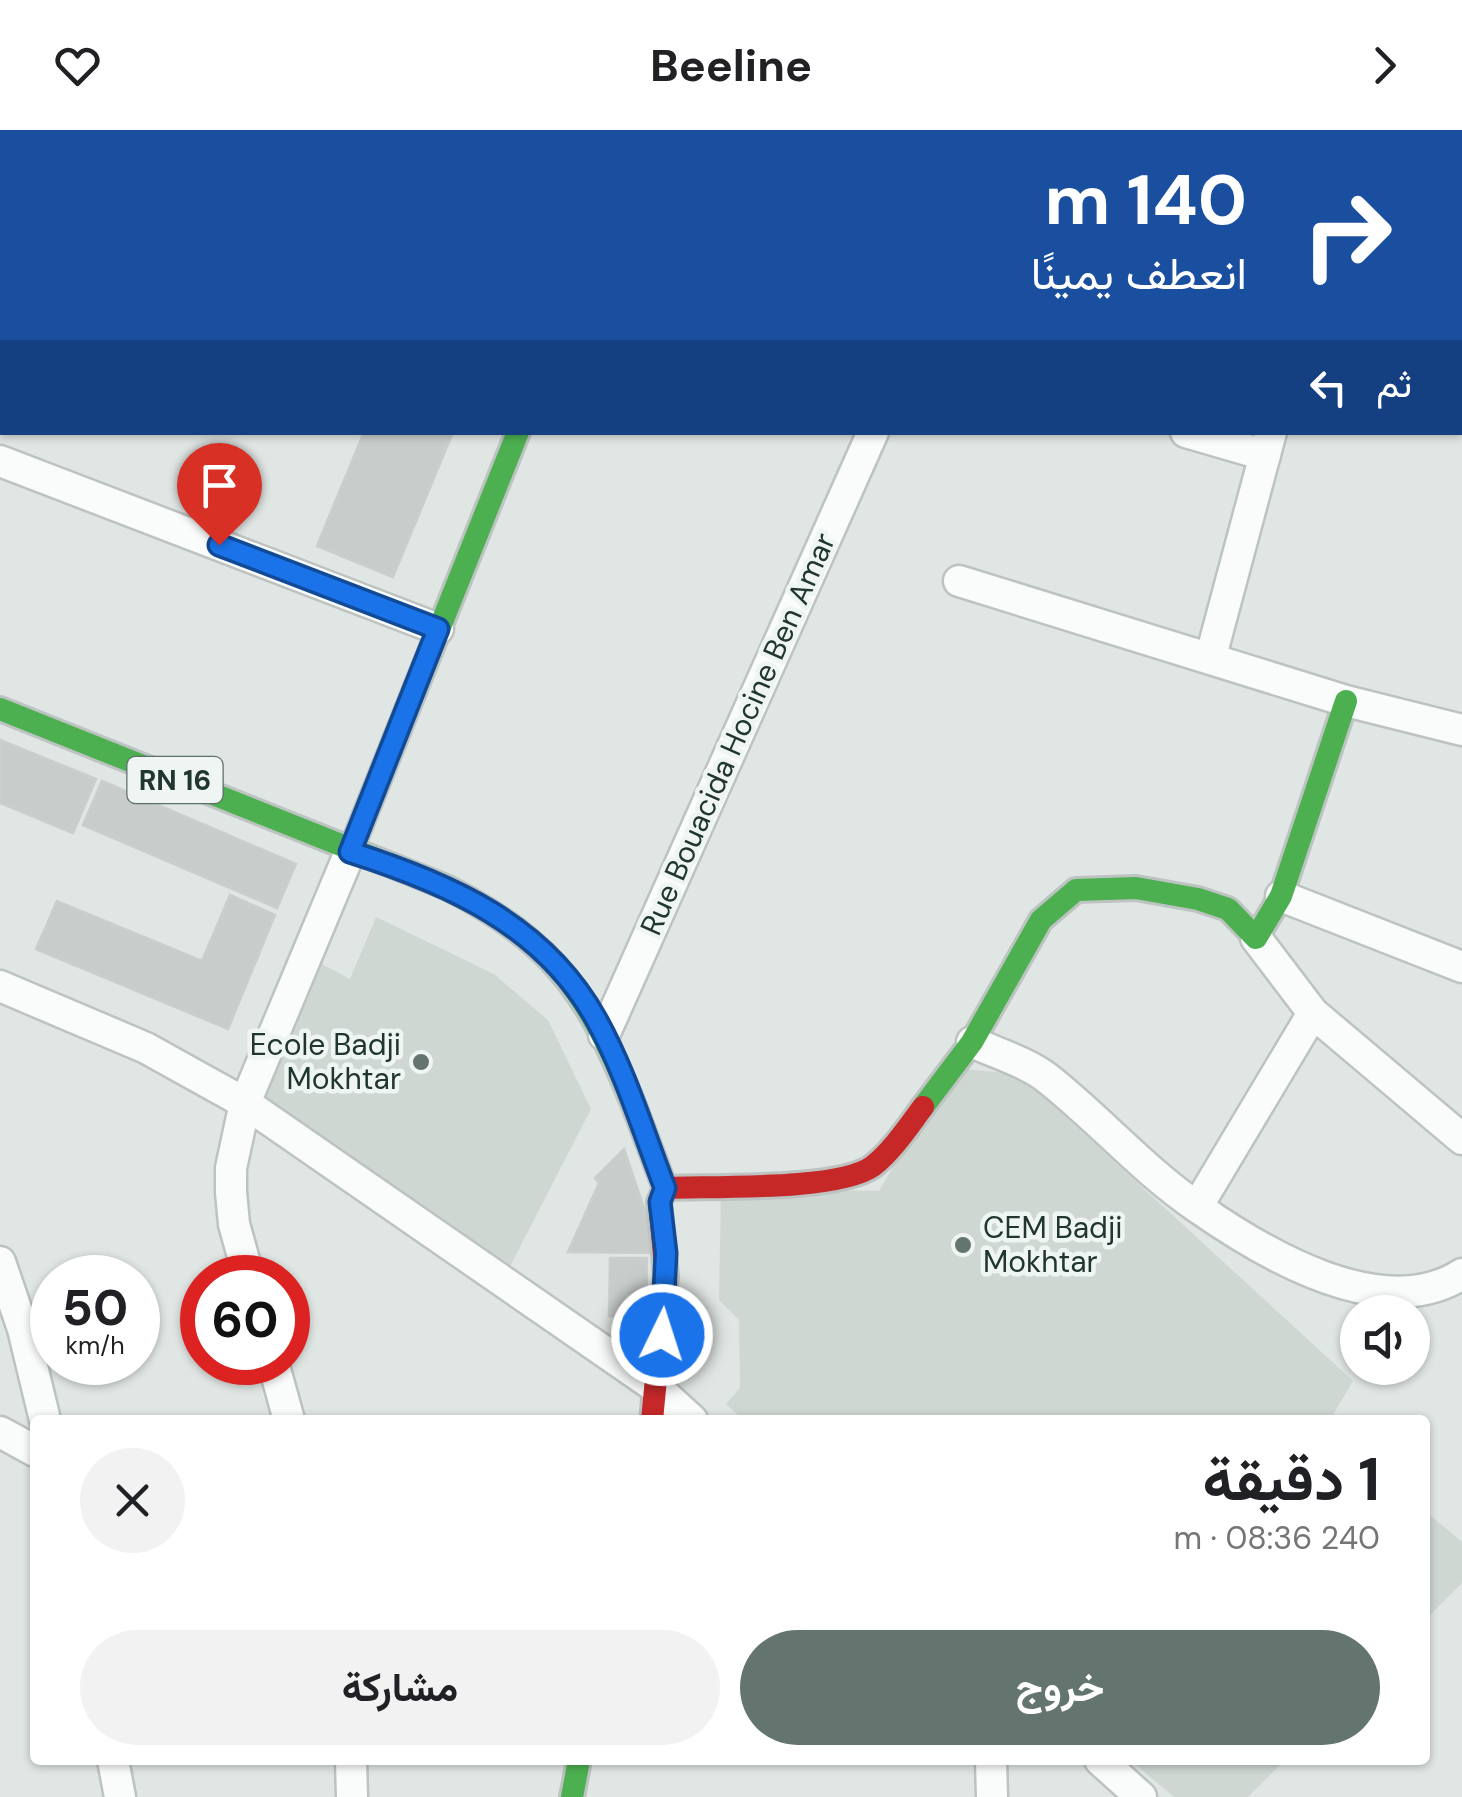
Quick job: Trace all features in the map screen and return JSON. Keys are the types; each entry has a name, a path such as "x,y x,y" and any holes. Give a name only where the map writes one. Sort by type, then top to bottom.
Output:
{"main road":[{"path":"350,852 517,435"},
{"path":"665,1188 842,1180 870,1168 892,1148 972,1042 1041,920 1076,890 1136,888 1198,899 1228,909 1256,938 1281,896 1346,701"},
{"name":"RN 16","path":"0,709 350,852 446,887 520,929 566,978 604,1036 665,1188 660,1202 666,1276 653,1415"},
{"path":"572,1797 578,1765"}],"street":[{"name":"Rue Bouacida Hocine Ben Amar","path":"604,1036 872,435"},
{"path":"1206,435 1268,444 1211,656"},
{"path":"0,461 438,629"},
{"path":"959,580 1346,701 1462,730"},
{"path":"243,1255 234,1224 231,1168 245,1104 350,852"},
{"path":"1281,896 1462,967"},
{"path":"1256,938 1312,1014 1461,1134"},
{"path":"0,986 146,1048 245,1104 656,1388 686,1415"},
{"path":"1196,1207 1312,1014"},
{"path":"972,1042 1043,1075 1196,1207 1284,1258 1348,1286 1408,1294 1462,1274"},
{"path":"0,1262 23,1329 44,1415"},
{"path":"279,1385 288,1415"},
{"path":"0,1432 30,1449"},
{"path":"114,1765 120,1797"},
{"path":"352,1765 352,1797"},
{"path":"991,1765 992,1797"},
{"path":"1105,1765 1140,1797"}],"shaded area":[{"name":"Ecole Badji Mokhtar","path":"376,917 494,974 548,1020 591,1109 505,1276 255,1105 316,961 350,979"},
{"name":"CEM Badji Mokhtar","path":"951,1068 1019,1074 1340,1369 1340,1385 1351,1385 1333,1415 738,1415 726,1404 740,1388 739,1320 719,1300 721,1188 879,1191"},
{"path":"1430,1515 1462,1542 1462,1583 1430,1615"},
{"path":"1136,1765 1280,1765 1248,1797 1174,1797"}],"building":[{"path":"363,435 452,435 393,577 317,546"},
{"path":"0,740 96,779 73,833 0,803"},
{"path":"102,781 296,864 277,908 83,825"},
{"path":"230,895 275,915 228,1029 36,949 57,901 202,961"},
{"path":"624,1149 659,1253 568,1252 599,1183 595,1178"},
{"path":"610,1258 647,1258 646,1316 609,1316"}],"traffic: fast":[{"path":"350,852 517,435"},
{"path":"923,1107 972,1042 1041,920 1076,890 1136,888 1198,899 1228,909 1256,938 1281,896 1346,701"},
{"path":"0,709 446,887 484,908 543,953 566,978 603,1036 636,1111"},
{"path":"572,1797 578,1765"}],"traffic: jam":[{"path":"665,1188 805,1183 856,1174 887,1153 923,1107"},
{"path":"636,1111 665,1188 659,1202 666,1276 652,1415"}],"place":[{"name":"Ecole Badji Mokhtar","path":"421,1062"},
{"name":"CEM Badji Mokhtar","path":"963,1245"}],"route":[{"path":"219,545 438,629 350,852 406,870 499,914 550,958 585,1002 621,1074 665,1188 660,1202 666,1253 662,1335"}]}
